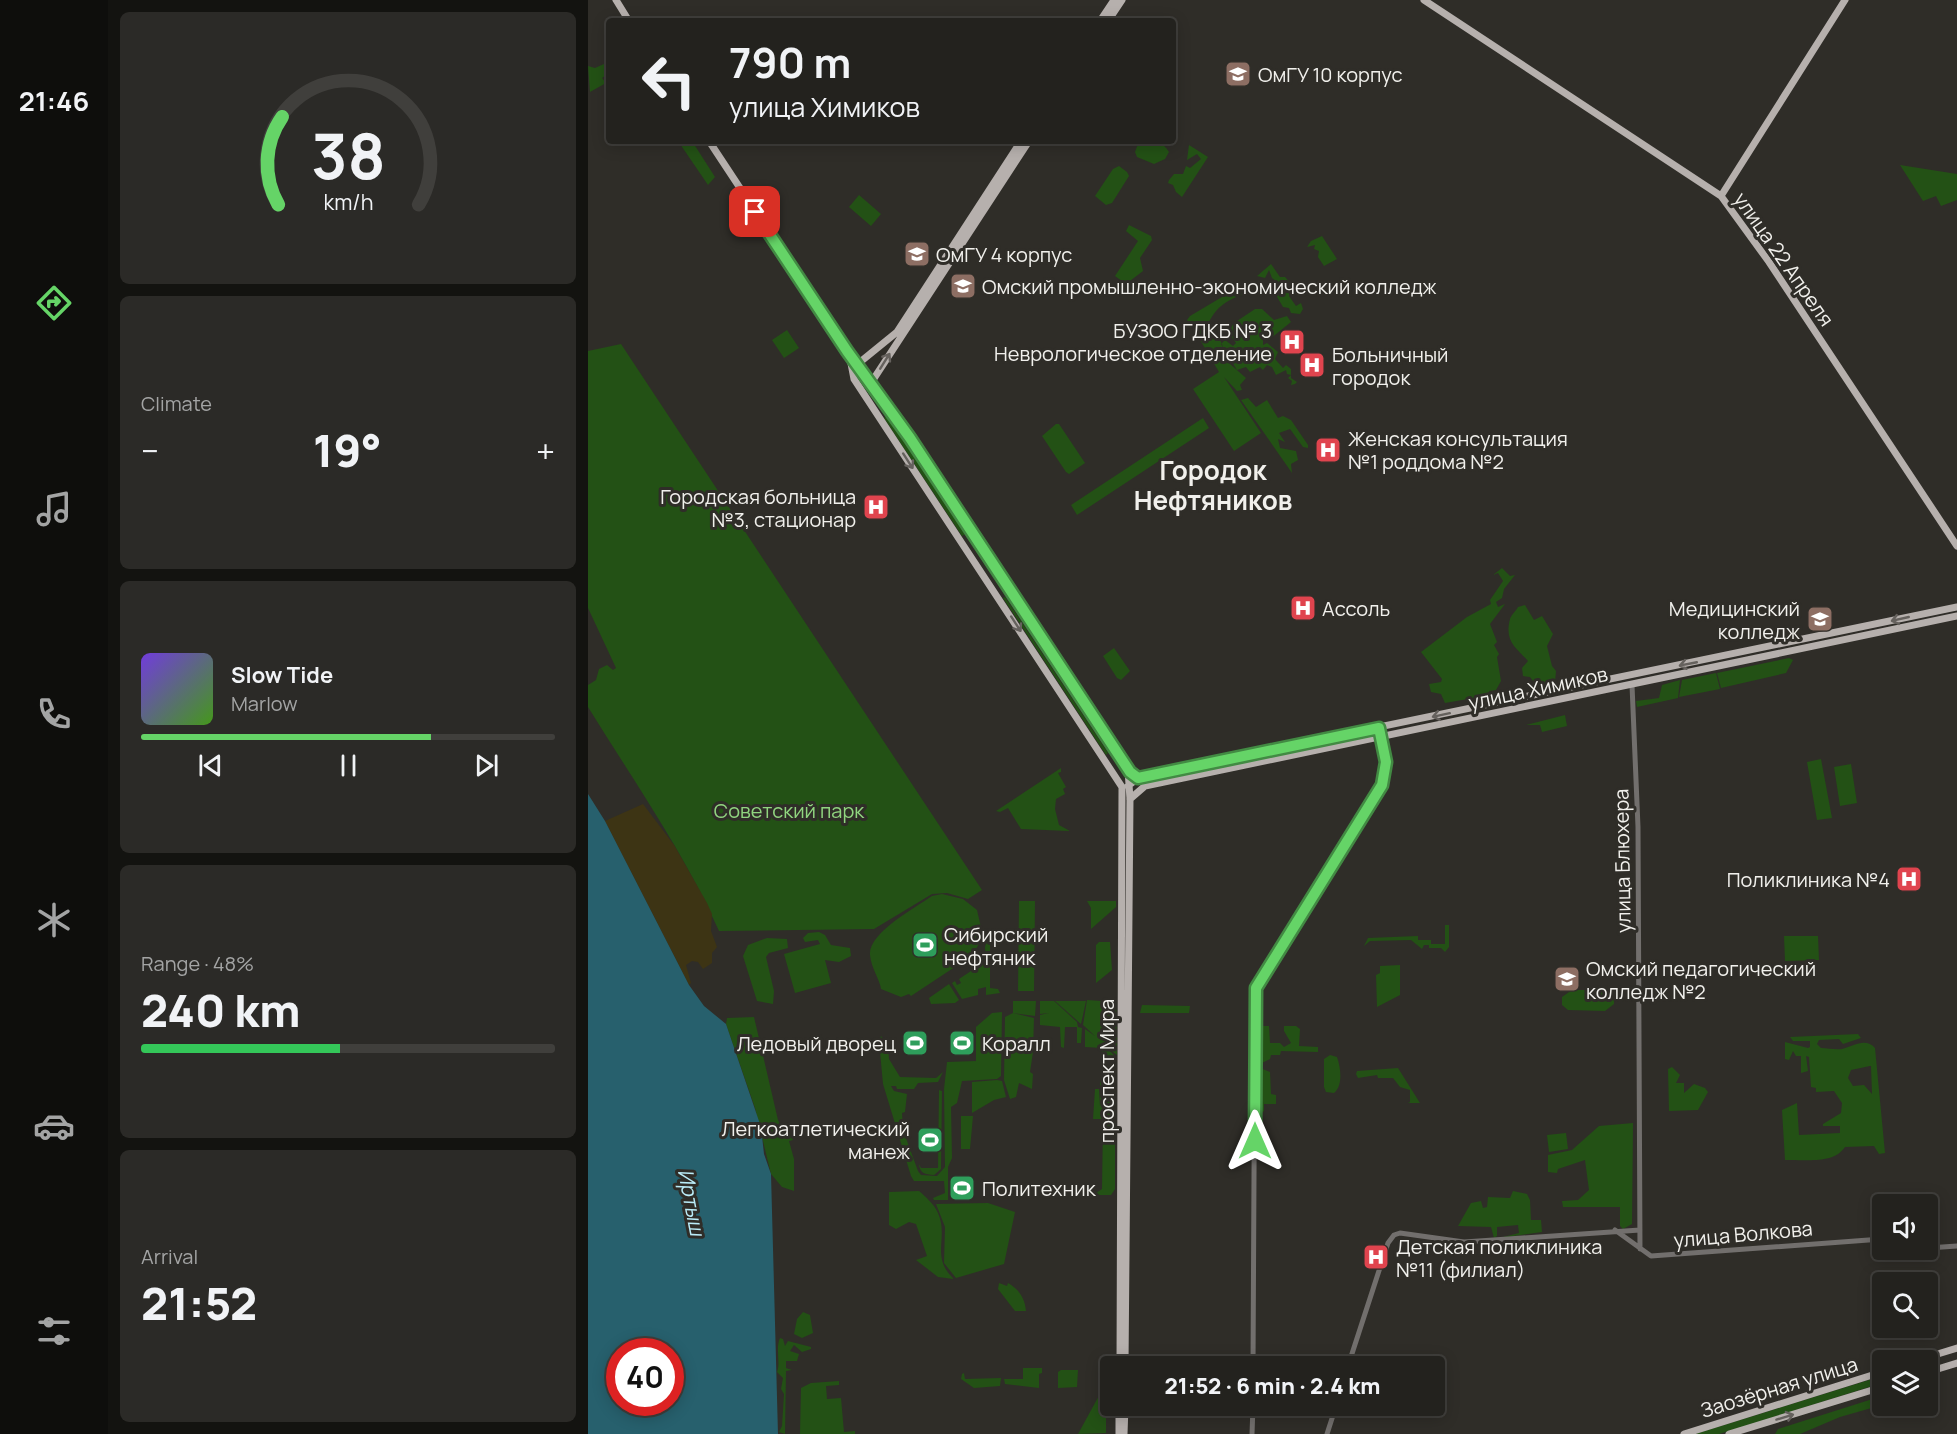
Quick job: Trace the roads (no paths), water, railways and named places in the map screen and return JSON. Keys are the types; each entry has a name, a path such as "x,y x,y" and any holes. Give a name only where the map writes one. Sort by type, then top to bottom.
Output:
{"main road":[{"path":"616,0 627,18"},
{"path":"1102,18 1114,0"},
{"path":"1110,18 1122,0"},
{"name":"улица 22 Апреля","path":"1424,0 1721,196 1769,262 1957,546"},
{"path":"1721,196 1845,0"},
{"name":"проспект Мира","path":"711,144 1128,770 1130,784 1126,797 1120,1356"},
{"path":"851,372 857,364 897,332 1019,144"},
{"path":"855,382 864,386 871,383 1027,144"},
{"name":"проспект Мира","path":"849,353 851,372 855,382 1117,778 1126,797 1125,1356"},
{"path":"868,400 867,393 870,389 879,393"},
{"path":"962,542 974,536"},
{"path":"998,597 1005,595 1009,589"},
{"path":"1947,609 1957,602"},
{"name":"улица Химиков","path":"1130,784 1138,778 1957,607"},
{"name":"улица Химиков","path":"1142,787 1956,617"},
{"path":"1844,631 1846,640"},
{"path":"1805,640 1807,649"},
{"path":"1766,648 1768,657"},
{"path":"1725,656 1728,665"},
{"path":"1541,694 1543,704"},
{"path":"1479,708 1481,716"},
{"path":"1328,738 1330,747"},
{"path":"1128,770 1138,778"},
{"path":"1117,778 1142,787"},
{"path":"1126,797 1142,787"},
{"path":"1938,1354 1957,1348"},
{"path":"1938,1369 1957,1363"},
{"name":"Заозёрная улица","path":"1684,1434 1872,1375"},
{"name":"Заозёрная улица","path":"1729,1434 1872,1390"},
{"path":"1119,1416 1119,1434"},
{"path":"1124,1434 1125,1416"}],"street":[{"name":"улица Блюхера","path":"1630,686 1638,827 1640,1249"},
{"path":"1253,1356 1255,991 1271,960 1382,785 1386,771 1379,728"},
{"name":"улица Волкова","path":"1615,1230 1646,1255 1656,1256 1872,1240"},
{"path":"1351,1356 1388,1243 1394,1235 1400,1233 1464,1242 1640,1230"},
{"path":"1938,1247 1957,1246"},
{"path":"1252,1434 1253,1416"},
{"path":"1327,1434 1333,1416"}],"water":[{"name":"Иртыш","path":"588,794 605,821 689,985 704,1006 726,1024 761,1127 764,1154 771,1174 778,1434 588,1434"}],"place":[{"name":"ОмГУ 10 корпус","path":"1238,74"},
{"name":"ОмГУ 4 корпус","path":"917,254"},
{"name":"Омский промышленно-экономический колледж","path":"963,286"},
{"name":"БУЗОО ГДКБ № 3 Неврологическое отделение","path":"1292,342"},
{"name":"Больничный городок","path":"1312,365"},
{"name":"Женская консультация №1 роддома №2","path":"1328,450"},
{"name":"Городская больница №3, стационар","path":"876,507"},
{"name":"Ассоль","path":"1303,608"},
{"name":"Медицинский колледж","path":"1820,619"},
{"name":"Поликлиника №4","path":"1909,879"},
{"name":"Сибирский нефтяник","path":"925,945"},
{"name":"Омский педагогический колледж №2","path":"1567,979"},
{"name":"Ледовый дворец","path":"915,1043"},
{"name":"Коралл","path":"962,1043"},
{"name":"Легкоатлетический манеж","path":"930,1140"},
{"name":"Политехник","path":"962,1188"},
{"name":"Детская поликлиника №11 (филиал)","path":"1376,1257"}],"district":[{"name":"Городок Нефтяников","path":"1213,485"}],"park label":[{"name":"Советский парк","path":"789,810"}]}
